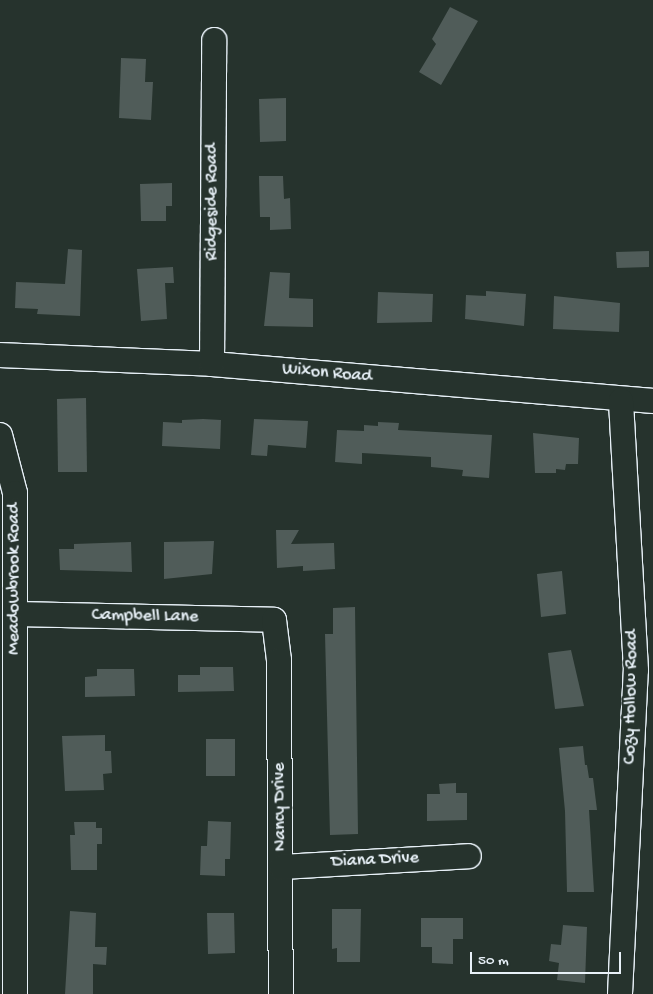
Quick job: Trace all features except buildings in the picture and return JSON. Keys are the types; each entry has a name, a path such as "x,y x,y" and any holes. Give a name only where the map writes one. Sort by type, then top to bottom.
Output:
{"street":[{"name":"Ridgeside Road","path":"212,364 214,40"},
{"name":"Wixon Road","path":"0,355 212,364 621,400 653,401"},
{"name":"Cozy Hollow Road","path":"620,994 636,670 621,400"},
{"name":"Meadowbrook Road","path":"0,435 15,493 15,994"},
{"name":"Campbell Lane","path":"16,614 274,620"},
{"name":"Nancy Drive","path":"274,620 279,660 282,867 281,994"},
{"name":"Diana Drive","path":"282,867 469,856"}]}
